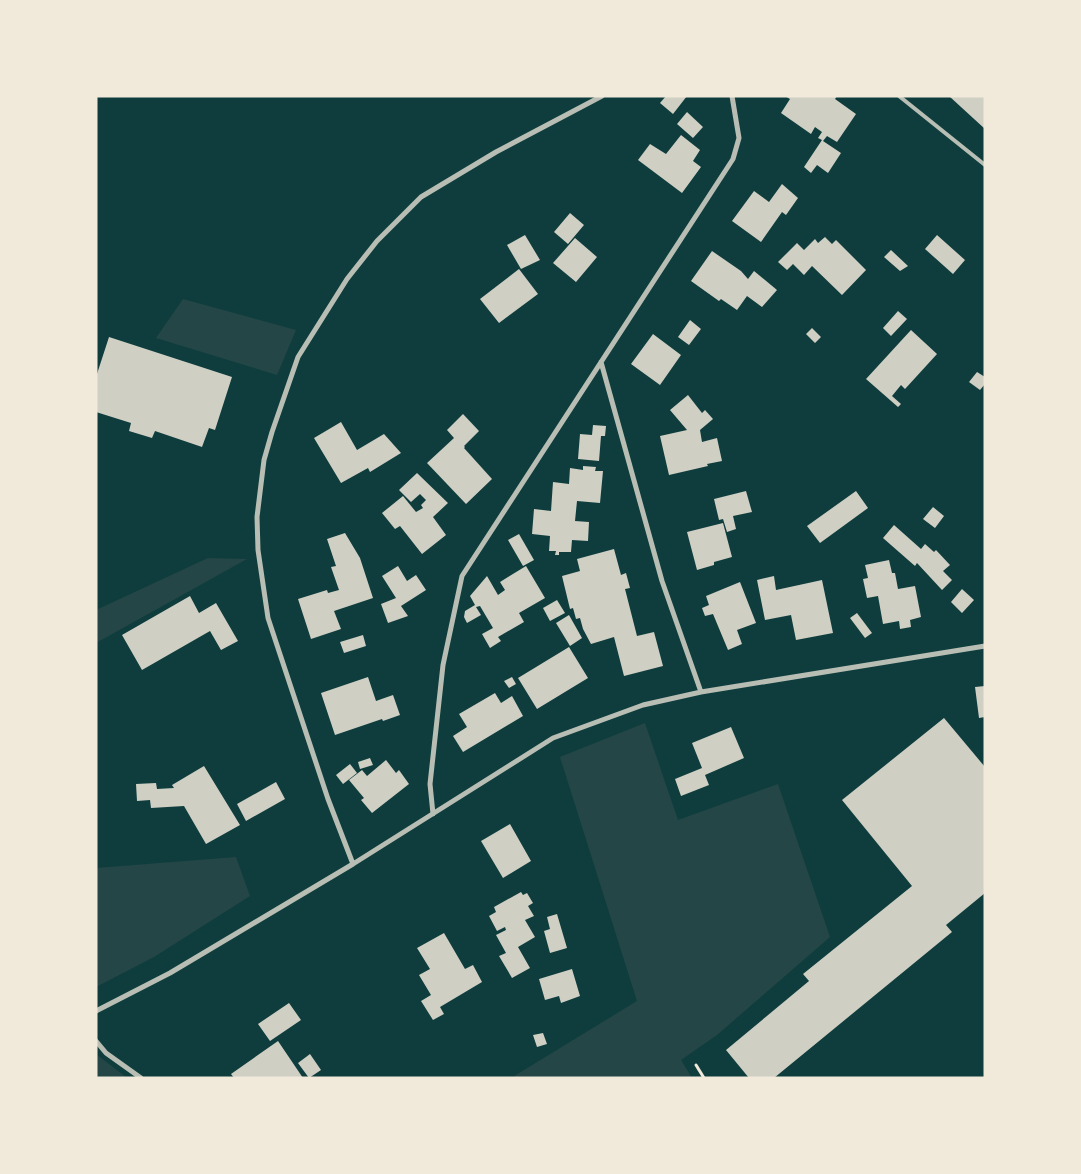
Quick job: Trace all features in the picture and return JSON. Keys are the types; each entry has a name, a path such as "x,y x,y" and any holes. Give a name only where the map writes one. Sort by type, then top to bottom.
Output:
{"street":[{"path":"353,864 328,799 268,618 258,550 256,517 264,460 272,432 298,357 347,280 377,241 421,197 496,152 602,96"},
{"path":"433,814 430,784 443,665 462,576 733,159 739,138 732,96"},
{"path":"602,362 662,581 701,692"},
{"path":"96,1010 170,973 353,864 553,738 642,706 701,692 985,646"},
{"path":"96,1042 106,1053 141,1078"}],"lane":[{"path":"899,96 985,165"}],"path":[{"path":"696,1066 704,1078"}],"shaded area":[{"path":"183,299 296,330 277,375 156,338"},
{"path":"208,558 247,559 96,643 96,610"},
{"path":"645,723 678,820 778,784 830,937 717,1035 681,1060 692,1078 511,1078 637,1001 560,757"},
{"path":"236,857 250,896 154,957 96,987 96,868"},
{"path":"96,1054 127,1078 96,1078"}],"building":[{"path":"666,96 687,96 673,114 660,103"},
{"path":"785,96 837,96 835,99 856,114 837,142 827,136 823,141 841,153 828,173 817,165 811,173 804,167 822,140 818,138 822,132 815,127 811,134 781,113 790,99"},
{"path":"949,96 985,96 985,129"},
{"path":"687,112 703,127 693,138 677,124"},
{"path":"681,135 700,150 693,161 701,167 682,193 638,160 650,144 666,154"},
{"path":"782,184 798,198 786,215 782,212 761,242 732,221 754,191 769,202"},
{"path":"570,213 584,225 568,244 554,232"},
{"path":"525,235 540,260 521,269 507,245"},
{"path":"937,235 965,260 953,274 925,249"},
{"path":"825,237 832,244 836,240 866,270 842,295 812,266 804,275 793,264 787,270 778,262 797,243 804,250 815,239 818,243"},
{"path":"575,238 597,257 576,282 553,263"},
{"path":"891,250 908,266 900,271 884,257"},
{"path":"712,251 741,271 748,279 754,271 777,290 762,307 747,296 737,310 721,299 719,301 691,281"},
{"path":"519,269 538,294 499,323 480,299"},
{"path":"898,311 907,319 891,336 883,328"},
{"path":"690,320 701,329 689,345 678,337"},
{"path":"812,328 821,337 815,343 806,334"},
{"path":"911,330 937,354 905,389 901,385 892,396 901,404 898,407 866,379"},
{"path":"653,334 681,355 660,385 631,364"},
{"path":"109,337 232,377 215,430 209,428 202,447 155,431 152,438 129,431 131,423 96,412 96,377"},
{"path":"977,372 985,377 985,384 980,390 969,382"},
{"path":"688,395 702,413 705,410 713,419 700,430 702,442 717,438 722,461 669,475 660,436 687,430 670,410"},
{"path":"463,414 479,431 464,448 492,479 466,504 427,463 454,438 447,430"},
{"path":"341,422 357,450 384,434 401,453 370,472 368,468 341,483 314,438"},
{"path":"593,425 606,426 605,436 601,436 599,461 578,459 580,434 592,435"},
{"path":"583,466 596,467 595,471 603,471 600,503 577,501 575,521 589,522 588,541 572,540 571,552 559,552 559,555 555,555 556,551 549,551 550,536 532,534 534,509 551,511 553,482 569,484 570,468 583,470"},
{"path":"417,473 448,503 433,517 446,535 422,554 400,526 395,529 382,513 403,496 416,512 423,508 421,505 426,500 420,494 411,502 399,490"},
{"path":"746,491 752,512 733,516 736,529 727,532 723,519 719,520 714,499"},
{"path":"856,491 868,508 820,543 807,526"},
{"path":"933,507 944,516 935,528 923,519"},
{"path":"723,523 732,557 714,562 714,565 697,570 687,532"},
{"path":"894,525 921,549 925,544 934,552 936,550 950,565 943,571 952,580 942,590 917,563 915,566 883,538"},
{"path":"345,533 360,558 373,598 334,611 341,629 311,639 298,599 327,590 328,593 339,590 331,567 336,566 327,539"},
{"path":"519,534 534,560 523,566 508,540"},
{"path":"614,549 621,575 626,573 630,588 625,589 637,636 654,632 663,666 624,676 614,637 591,644 583,629 580,618 576,619 573,608 570,609 562,576 580,571 577,559"},
{"path":"889,560 892,573 895,573 898,589 915,586 921,617 910,620 911,627 900,629 899,621 883,624 878,596 867,598 863,579 868,578 865,565"},
{"path":"398,566 407,581 416,575 426,590 401,606 408,616 388,623 381,604 396,598 382,576"},
{"path":"526,566 545,598 519,613 524,622 498,637 501,641 490,648 482,634 493,628 480,606 476,607 481,615 467,623 464,617 465,611 475,605 470,596 487,576 498,595 505,590 500,582"},
{"path":"774,576 776,590 822,580 833,633 796,640 791,615 765,620 757,580"},
{"path":"740,582 756,623 737,630 742,644 728,650 713,614 705,616 702,608 709,605 706,596"},
{"path":"962,589 974,600 962,613 951,602"},
{"path":"190,596 199,613 216,603 238,641 221,650 210,631 142,670 122,635"},
{"path":"557,600 565,613 550,621 543,608"},
{"path":"857,613 872,633 865,638 850,618"},
{"path":"569,615 582,638 570,646 556,623"},
{"path":"363,635 366,646 344,653 340,642"},
{"path":"569,647 588,678 537,709 518,678"},
{"path":"368,677 376,701 393,695 400,715 335,735 321,693"},
{"path":"512,677 516,684 509,688 504,681"},
{"path":"985,686 985,717 979,718 975,687"},
{"path":"495,693 501,703 512,696 523,716 463,752 453,736 467,727 459,714"},
{"path":"944,718 985,767 985,893 946,925 952,932 774,1078 749,1078 726,1050 809,981 803,974 912,886 842,800"},
{"path":"731,727 744,758 705,775 709,785 681,796 675,779 702,768 692,743"},
{"path":"370,758 373,765 360,769 358,762"},
{"path":"386,760 396,773 399,770 409,784 372,813 361,800 364,798 349,780 362,770 367,776"},
{"path":"350,764 357,773 343,784 336,775"},
{"path":"204,766 240,825 206,844 184,806 151,808 150,800 137,801 136,784 156,783 157,789 174,788 172,785"},
{"path":"276,782 285,799 246,821 237,804"},
{"path":"510,824 531,861 503,878 481,841"},
{"path":"521,892 523,895 527,893 533,903 528,906 534,916 525,920 535,937 518,947 530,968 512,978 499,956 506,953 496,935 506,930 505,927 497,931 489,916 496,912 494,907"},
{"path":"557,914 567,948 550,953 544,931 550,929 547,917"},
{"path":"444,933 465,969 473,965 482,982 440,1007 444,1014 433,1020 421,1001 431,995 419,975 430,969 417,948"},
{"path":"572,969 580,996 561,1003 559,996 545,1000 539,979"},
{"path":"289,1003 301,1020 270,1041 258,1024"},
{"path":"543,1033 547,1044 537,1047 533,1035"},
{"path":"278,1041 303,1078 234,1078 231,1074"},
{"path":"310,1054 321,1070 309,1078 298,1063"}]}
